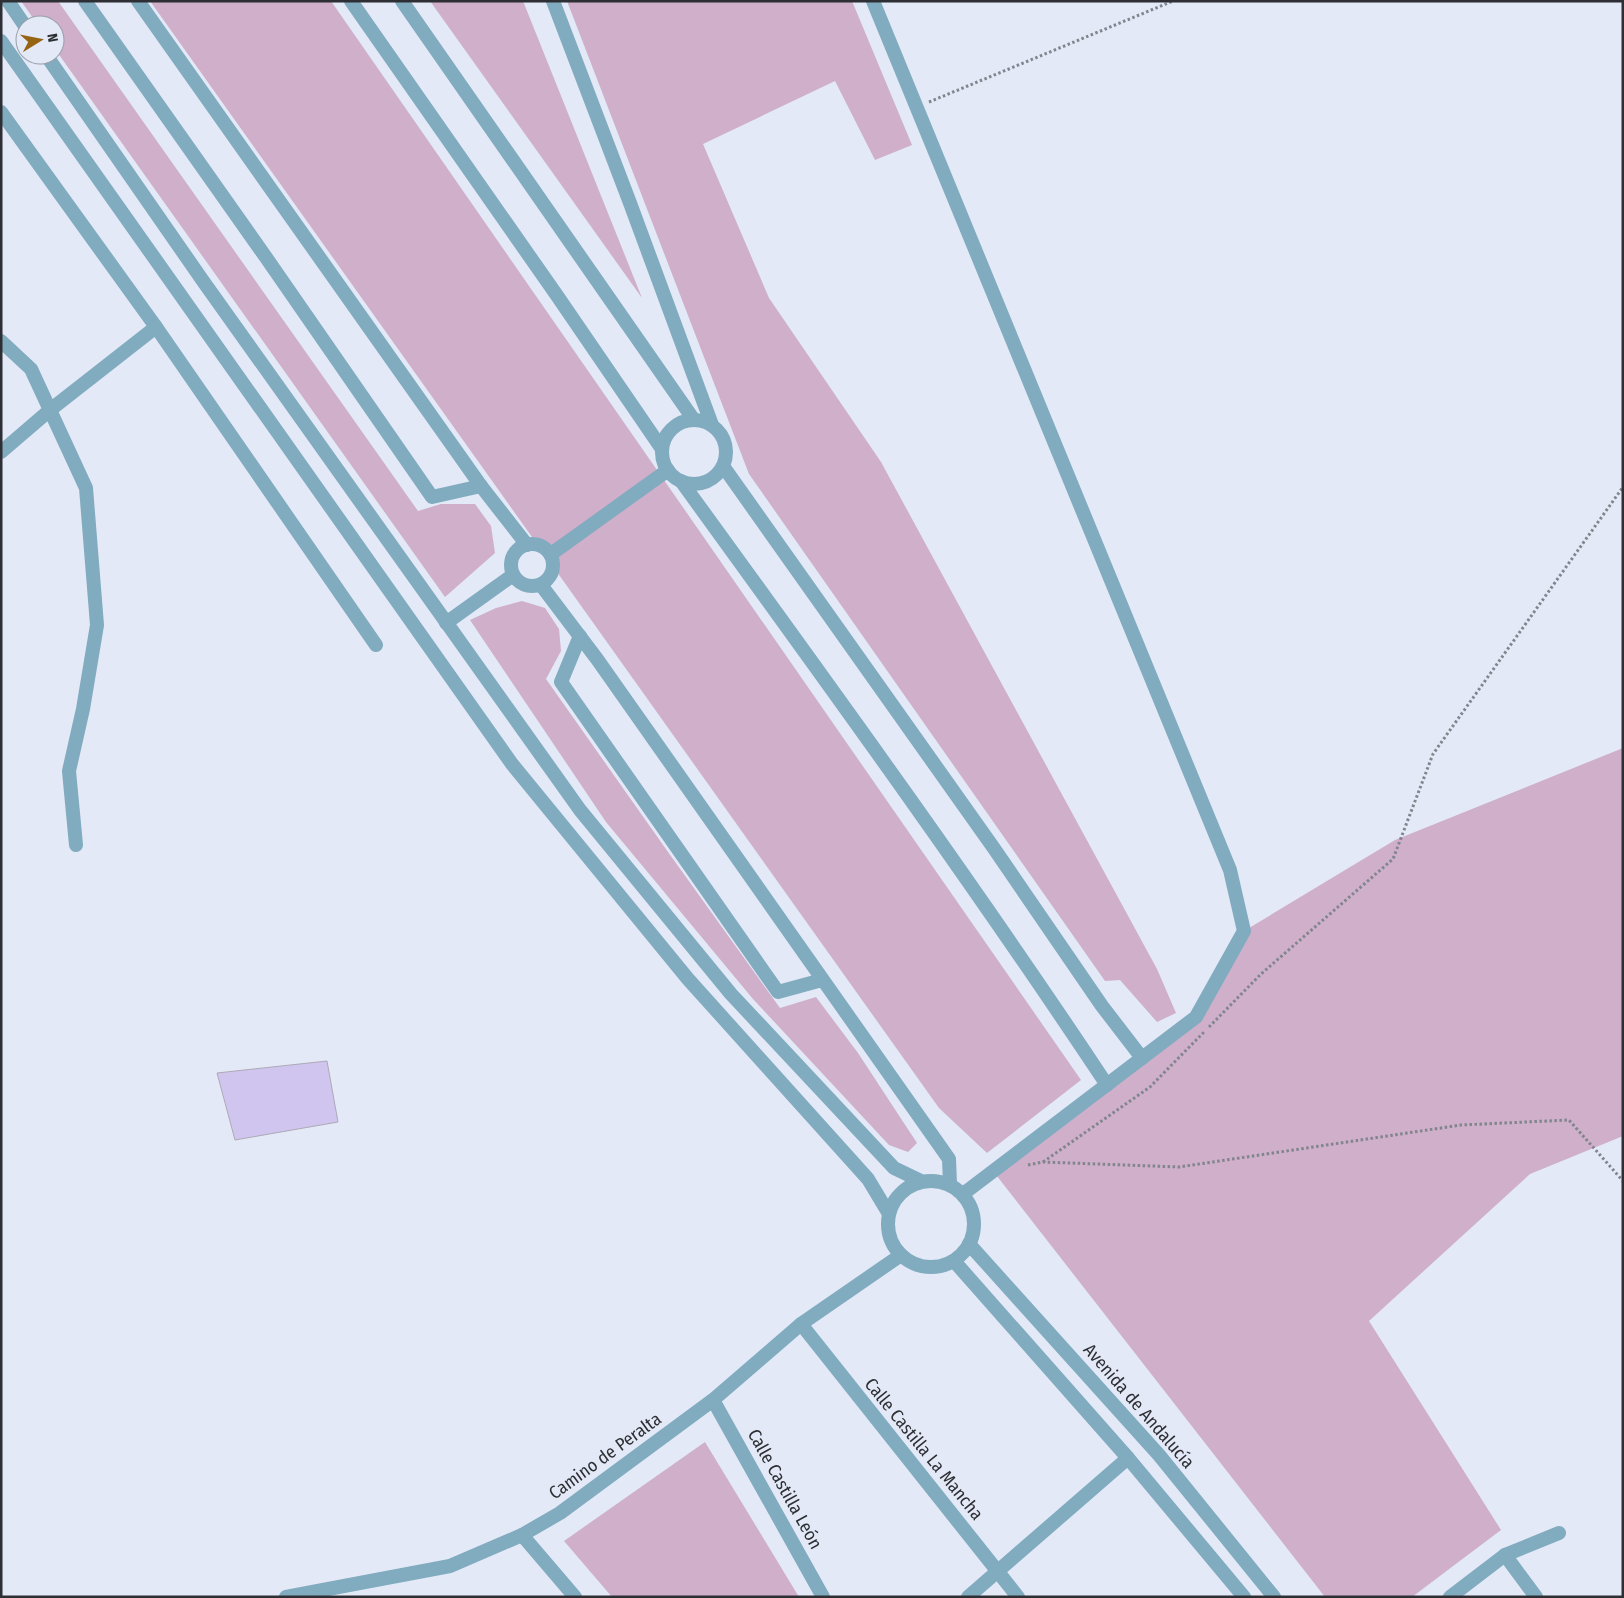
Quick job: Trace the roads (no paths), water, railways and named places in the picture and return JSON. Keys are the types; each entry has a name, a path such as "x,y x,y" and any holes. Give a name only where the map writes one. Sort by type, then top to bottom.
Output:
{"street":[{"path":"8,1 18,15"},
{"path":"85,1 432,496 481,486"},
{"path":"138,1 481,486 527,545"},
{"path":"351,1 558,296 662,449"},
{"path":"402,1 694,420"},
{"path":"553,1 712,425"},
{"path":"873,1 1230,870 1244,931 1196,1017 962,1194"},
{"path":"1,41 512,764 688,980 868,1179 889,1214"},
{"path":"53,65 203,281 580,810 732,994 894,1168 921,1181"},
{"path":"1,112 156,327 376,645"},
{"path":"1,452 50,410 156,327"},
{"path":"1,340 31,369 86,488 97,625 83,709 69,771 76,845"},
{"path":"681,481 697,484 708,481 717,475 723,466 726,456 726,444 720,433 712,425 694,420 677,424 669,432 662,449 663,460 668,470 681,481 866,736 1050,998 1107,1085"},
{"path":"723,466 993,847 1102,1006 1142,1058"},
{"path":"550,554 668,470"},
{"path":"527,545 539,545 550,554 553,561 553,570 550,577 541,585 526,586 513,575 511,562 516,552 527,545"},
{"path":"446,623 513,575"},
{"path":"541,585 580,636 723,836 949,1159 950,1184"},
{"path":"580,636 561,682 778,992 822,980"},
{"path":"931,1180 950,1184 962,1194 970,1205 974,1218 974,1232 969,1244 954,1261 941,1266 927,1267 913,1263 901,1256 892,1244 888,1229 889,1214 893,1203 900,1193 921,1181 931,1180"},
{"name":"Avenida de Andalucía","path":"969,1244 1159,1455 1274,1597"},
{"name":"Camino de Peralta","path":"286,1597 450,1566 522,1535 560,1513 713,1400 801,1324 901,1256"},
{"path":"954,1261 1128,1458 1244,1597"},
{"name":"Calle Castilla La Mancha","path":"801,1324 1018,1597"},
{"name":"Calle Castilla León","path":"713,1400 824,1597"},
{"path":"968,1597 1128,1458"},
{"path":"1450,1597 1505,1554 1559,1533"},
{"path":"522,1535 574,1597"},
{"path":"1505,1554 1536,1597"}]}
